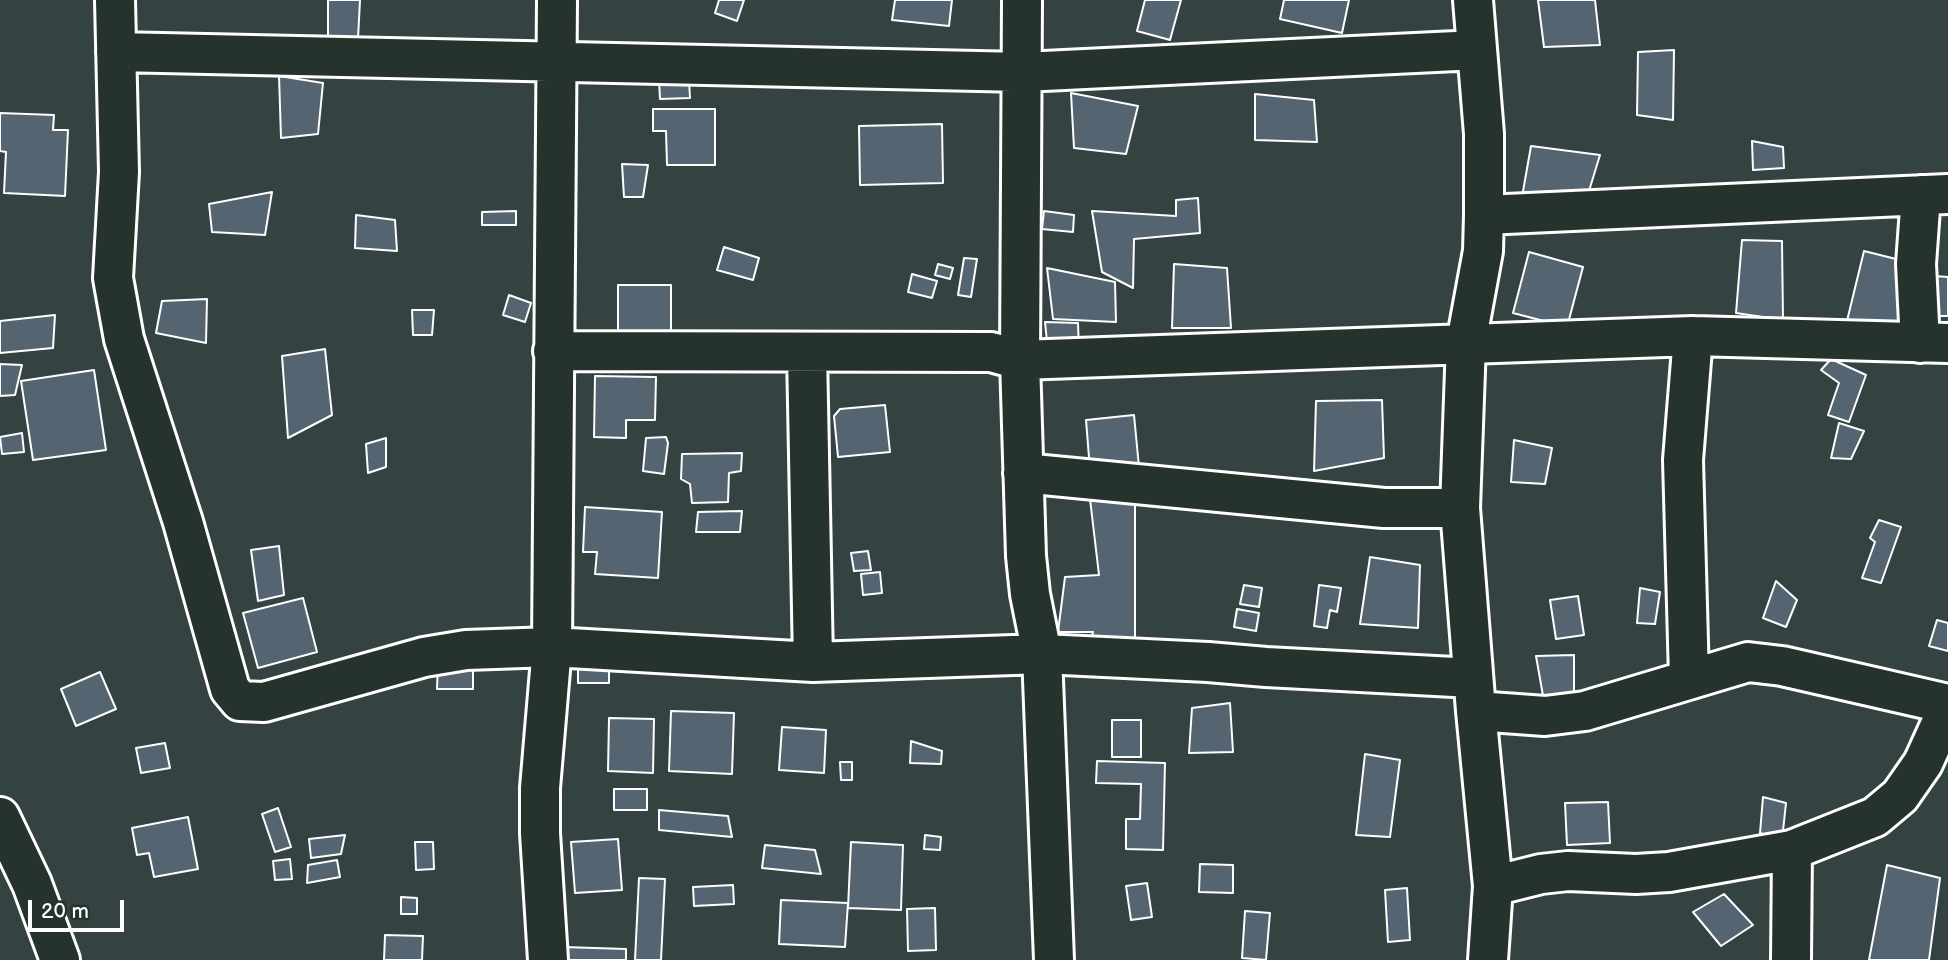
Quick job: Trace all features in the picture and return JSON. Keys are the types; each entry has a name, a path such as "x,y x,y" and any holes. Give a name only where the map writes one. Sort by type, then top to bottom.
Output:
{"street":[{"path":"115,0 119,172 113,278 124,339 183,522 230,689 240,701 264,702 445,653 552,647 813,662 1042,654 1208,662 1266,667 1475,695 1545,716 1585,711 1748,662 1782,666 1948,706 1923,763 1900,796 1875,817 1792,850 1669,872 1636,874 1568,871 1541,874 1493,886"},
{"path":"548,960 540,788 552,647 557,0"},
{"path":"1022,0 1020,360 1023,473 1030,594 1042,654 1054,960"},
{"path":"1473,0 1484,134 1484,215 1483,251 1466,343 1460,508 1493,886 1488,960"},
{"path":"116,52 1023,72 1477,50"},
{"path":"553,351 991,352 1020,360 1693,337 1934,343 1916,264 1934,195 1484,215"},
{"path":"1689,678 1683,460 1693,337"},
{"path":"807,352 813,662"},
{"path":"1023,473 1384,508 1460,508"},
{"path":"0,817 32,884 60,960"},
{"path":"1791,960 1792,850"}],"building":[{"path":"328,0 360,0 357,58 328,40"},
{"path":"719,0 744,0 737,21 715,13"},
{"path":"895,0 952,0 949,26 892,20"},
{"path":"1145,0 1181,0 1170,40 1137,31"},
{"path":"1284,0 1349,0 1342,33 1280,19"},
{"path":"1538,0 1595,0 1600,45 1544,47"},
{"path":"1674,50 1673,120 1637,115 1638,52"},
{"path":"279,76 323,83 318,134 281,138"},
{"path":"659,80 689,80 690,98 660,99"},
{"path":"1071,93 1138,106 1126,154 1074,148"},
{"path":"1255,94 1314,100 1317,142 1255,140"},
{"path":"653,109 715,109 715,165 667,165 666,131 653,131"},
{"path":"0,113 54,115 53,130 68,130 65,196 4,193 6,152 0,151"},
{"path":"942,124 943,183 860,185 859,126"},
{"path":"1752,141 1783,147 1784,168 1753,170"},
{"path":"1531,146 1600,155 1585,204 1522,197"},
{"path":"622,164 648,165 643,197 624,197"},
{"path":"272,192 265,235 212,232 209,204"},
{"path":"1198,198 1200,233 1134,239 1133,288 1102,272 1092,211 1176,216 1176,200"},
{"path":"516,211 516,225 482,225 482,212"},
{"path":"1044,211 1074,215 1073,232 1042,229"},
{"path":"356,215 395,220 397,251 355,248"},
{"path":"1742,240 1782,241 1783,320 1736,313"},
{"path":"724,247 759,258 753,280 717,270"},
{"path":"1864,251 1916,264 1897,338 1846,325"},
{"path":"1529,252 1583,267 1567,327 1513,313"},
{"path":"964,258 977,259 971,297 958,295"},
{"path":"938,264 953,268 950,279 935,275"},
{"path":"1174,264 1227,268 1231,328 1172,328"},
{"path":"1047,268 1115,282 1116,322 1053,319"},
{"path":"912,274 937,281 932,298 908,292"},
{"path":"1934,276 1948,277 1948,316 1932,316"},
{"path":"618,285 671,285 671,336 618,336"},
{"path":"509,295 531,303 525,322 503,315"},
{"path":"207,299 206,343 156,333 162,301"},
{"path":"412,310 434,310 432,335 413,335"},
{"path":"55,315 53,348 0,353 0,321"},
{"path":"1045,322 1078,323 1079,350 1048,352"},
{"path":"325,349 332,415 288,438 282,356"},
{"path":"1831,359 1866,375 1849,422 1828,415 1839,383 1821,370"},
{"path":"0,364 22,365 15,395 0,396"},
{"path":"94,370 106,450 33,460 21,381"},
{"path":"595,376 656,377 655,420 626,420 626,438 594,437"},
{"path":"1382,400 1384,458 1314,471 1316,401"},
{"path":"885,405 890,452 838,457 834,416 840,409"},
{"path":"1134,415 1139,467 1090,470 1086,420"},
{"path":"1839,423 1864,431 1851,459 1831,458"},
{"path":"22,433 24,452 2,454 0,437"},
{"path":"666,437 668,443 664,474 643,471 646,438"},
{"path":"386,438 386,467 368,473 366,444"},
{"path":"1514,440 1552,448 1545,484 1511,482"},
{"path":"742,453 741,471 729,473 728,502 692,503 690,484 681,479 682,454"},
{"path":"1090,499 1135,500 1135,646 1089,647 1093,632 1058,632 1065,577 1099,575"},
{"path":"585,507 662,512 658,578 595,574 597,552 583,552"},
{"path":"742,511 740,532 696,532 698,512"},
{"path":"1879,520 1901,527 1881,583 1862,578 1875,542 1870,538"},
{"path":"279,546 284,595 258,601 251,550"},
{"path":"868,551 871,570 854,571 851,553"},
{"path":"1370,557 1420,565 1418,628 1360,624"},
{"path":"880,572 882,593 863,595 861,574"},
{"path":"1776,581 1797,600 1786,627 1763,618"},
{"path":"1244,585 1262,588 1259,607 1240,604"},
{"path":"1319,585 1341,588 1337,612 1330,610 1327,628 1314,626"},
{"path":"1640,588 1660,592 1655,624 1637,623"},
{"path":"1578,596 1584,635 1556,639 1550,600"},
{"path":"303,598 317,652 258,668 243,613"},
{"path":"1237,609 1259,613 1256,631 1234,627"},
{"path":"1937,620 1948,623 1948,651 1929,646"},
{"path":"1574,655 1574,700 1545,707 1536,656"},
{"path":"438,662 473,663 473,689 437,689"},
{"path":"578,665 609,665 609,683 578,683"},
{"path":"100,672 116,709 76,726 61,689"},
{"path":"1230,703 1233,752 1189,753 1192,708"},
{"path":"671,711 734,713 732,774 669,771"},
{"path":"609,718 654,719 653,773 608,771"},
{"path":"1112,720 1141,720 1141,757 1112,757"},
{"path":"782,727 826,730 824,773 779,770"},
{"path":"911,741 942,751 941,764 910,763"},
{"path":"165,743 170,768 141,773 136,748"},
{"path":"1365,754 1400,760 1390,837 1356,835"},
{"path":"1097,761 1165,763 1163,850 1126,849 1126,819 1140,819 1141,784 1096,783"},
{"path":"840,762 852,762 852,780 841,780"},
{"path":"614,789 647,789 647,810 614,810"},
{"path":"1763,797 1786,803 1782,840 1760,833"},
{"path":"1608,802 1610,843 1567,845 1565,803"},
{"path":"278,808 291,847 275,852 262,814"},
{"path":"659,810 728,816 732,837 659,830"},
{"path":"188,817 198,869 154,877 149,853 137,855 132,828"},
{"path":"345,835 341,854 311,858 309,839"},
{"path":"925,835 941,837 940,850 924,849"},
{"path":"618,839 622,890 575,893 571,842"},
{"path":"415,842 433,842 434,869 416,870"},
{"path":"851,842 903,845 901,910 848,908"},
{"path":"765,845 815,850 821,874 762,868"},
{"path":"290,859 292,879 275,880 273,861"},
{"path":"337,860 340,877 307,883 308,865"},
{"path":"1200,864 1233,865 1233,893 1199,892"},
{"path":"1887,865 1940,878 1929,960 1869,960"},
{"path":"639,878 665,879 661,960 635,960"},
{"path":"1147,883 1152,917 1131,920 1126,886"},
{"path":"733,885 734,904 694,906 693,887"},
{"path":"1407,888 1410,940 1388,942 1385,890"},
{"path":"1724,894 1753,925 1721,946 1693,912"},
{"path":"401,897 417,898 417,914 401,914"},
{"path":"781,900 848,903 845,947 779,944"},
{"path":"935,908 936,950 908,951 907,909"},
{"path":"1245,911 1270,913 1266,960 1242,958"},
{"path":"385,935 423,936 422,960 384,960"},
{"path":"563,947 626,949 626,960 562,960"}]}
